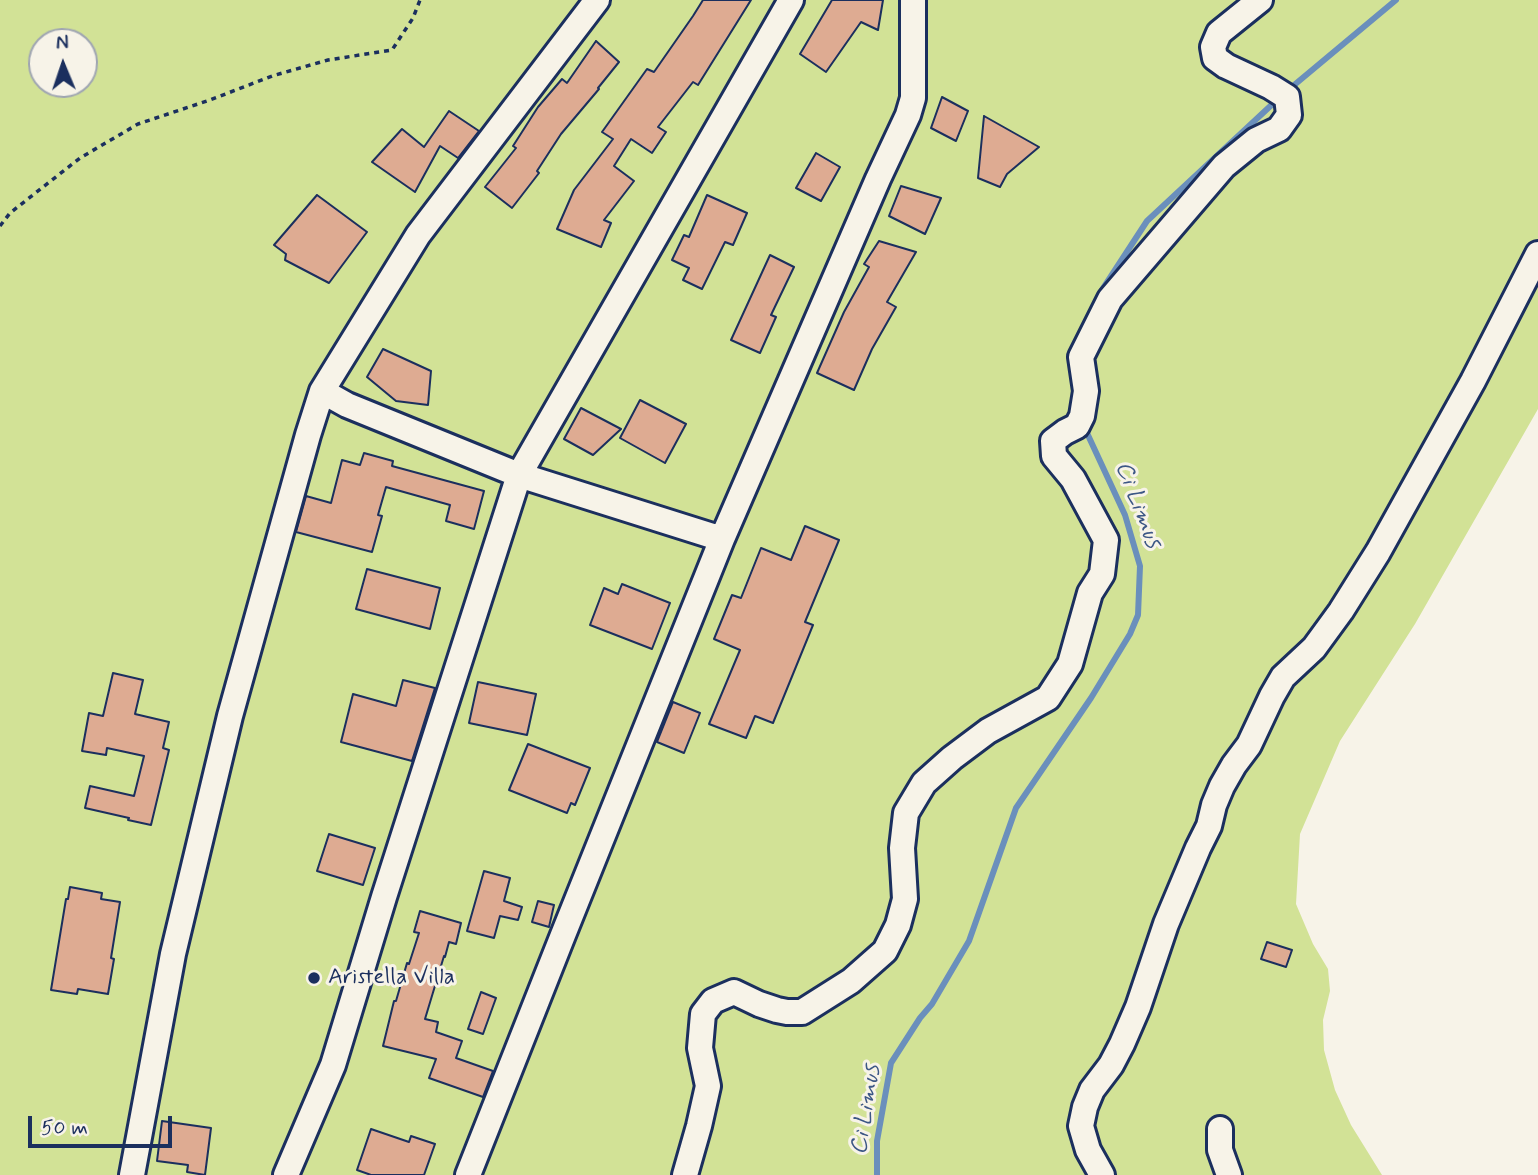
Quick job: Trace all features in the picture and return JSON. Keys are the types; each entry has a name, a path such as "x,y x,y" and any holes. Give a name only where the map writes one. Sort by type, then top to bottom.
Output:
{"street":[{"path":"132,1175 173,954 227,729 322,391 418,234 597,0"},
{"path":"286,1175 333,1065 519,475 791,0"},
{"path":"468,1175 722,539 908,116 914,86 913,0"},
{"path":"685,1175 708,1086 700,1048 703,1014 708,1007 713,1001 734,992 778,1010 802,1012 851,981 885,951 898,925 905,899 902,848 906,813 924,783 988,731 1048,698 1070,664 1090,593 1102,573 1106,540 1073,479 1054,456 1053,441 1077,426 1082,416 1086,391 1081,357 1110,299 1224,166 1256,140 1279,129 1289,115 1287,97 1215,58 1213,47 1219,33 1259,0"},
{"path":"1102,1175 1088,1150 1081,1126 1085,1107 1091,1090 1117,1055 1138,1007 1166,924 1209,826 1213,805 1234,765 1249,745 1283,677 1314,648 1378,552 1473,381 1538,254"},
{"path":"322,391 347,405 519,475 722,539"},
{"path":"1220,1129 1220,1150 1229,1175"}],"path":[{"path":"0,226 10,213 80,158 138,124 272,76 328,60 392,50 413,18 419,0"}],"green space":[{"path":"0,0 1538,0 1538,409 1415,624 1340,741 1300,834 1296,904 1313,944 1328,969 1330,991 1323,1020 1324,1050 1335,1090 1351,1125 1382,1175 0,1175"}],"building":[{"path":"703,0 751,0 698,85 693,82 658,127 666,132 652,153 631,139 614,166 634,181 604,220 611,223 601,247 557,229 574,190 613,139 602,132 647,69 654,72"},
{"path":"832,0 883,0 878,30 861,22 826,72 800,54"},
{"path":"596,41 619,62 561,134 537,171 539,173 512,208 485,187 516,148 513,146 538,107 562,79 567,83"},
{"path":"942,97 968,111 956,141 931,128"},
{"path":"449,111 479,131 458,158 440,146 415,192 372,162 402,129 424,147"},
{"path":"984,116 1039,147 1007,174 1000,187 978,178"},
{"path":"816,153 840,167 821,201 796,188"},
{"path":"901,186 941,198 925,234 889,216"},
{"path":"317,195 367,232 329,283 285,260 286,254 274,245"},
{"path":"707,195 747,213 733,245 725,242 702,289 683,280 689,268 672,260 684,235 689,237"},
{"path":"879,241 916,252 887,302 896,307 872,349 854,390 817,373 844,312 869,267 864,264"},
{"path":"770,255 794,267 771,315 776,317 760,353 731,340"},
{"path":"383,349 431,371 428,405 396,401 367,377"},
{"path":"640,400 686,424 665,463 620,438"},
{"path":"581,408 621,429 593,455 564,439"},
{"path":"364,453 393,461 392,466 484,491 474,529 446,521 450,505 386,487 378,515 382,516 372,552 296,532 306,496 331,503 342,460 360,465"},
{"path":"805,526 839,540 805,622 813,625 773,723 755,716 746,738 709,724 740,650 714,639 732,595 741,598 761,548 791,560"},
{"path":"367,569 440,588 430,629 356,609"},
{"path":"622,584 670,603 652,649 590,625 604,588 618,594"},
{"path":"113,673 143,680 135,714 169,722 163,748 169,750 151,825 85,808 90,786 134,796 144,756 107,748 106,755 82,751 89,713 103,716"},
{"path":"403,680 435,688 412,761 341,742 353,694 396,706"},
{"path":"478,682 536,694 527,735 469,723"},
{"path":"673,702 700,713 684,753 657,742"},
{"path":"528,744 590,768 575,805 571,803 567,813 509,790"},
{"path":"329,834 375,848 363,885 317,871"},
{"path":"484,871 510,878 504,901 522,907 518,920 500,916 494,938 467,931"},
{"path":"70,887 102,893 101,899 120,902 108,994 78,989 77,994 51,990"},
{"path":"538,901 554,905 549,927 532,922"},
{"path":"420,911 461,923 456,944 449,942 425,1019 438,1022 436,1032 462,1041 456,1058 493,1071 483,1097 429,1078 436,1059 383,1046 394,1001 419,933 414,932"},
{"path":"1267,942 1292,950 1286,967 1261,959"},
{"path":"481,992 496,998 483,1034 468,1029"},
{"path":"162,1121 211,1128 205,1175 187,1172 188,1165 157,1161"},
{"path":"371,1129 409,1142 411,1136 435,1144 424,1175 371,1175 357,1170"}],"waterway":[{"name":"Ci Limus","path":"1287,91 1396,0"},
{"name":"Ci Limus","path":"1099,296 1147,221 1279,98"},
{"name":"Ci Limus","path":"877,1175 877,1141 891,1063 932,1004 969,941 1016,808 1091,698 1130,634 1138,615 1140,566 1125,515 1085,426"}],"place":[{"name":"Aristella Villa","path":"314,978"}]}
